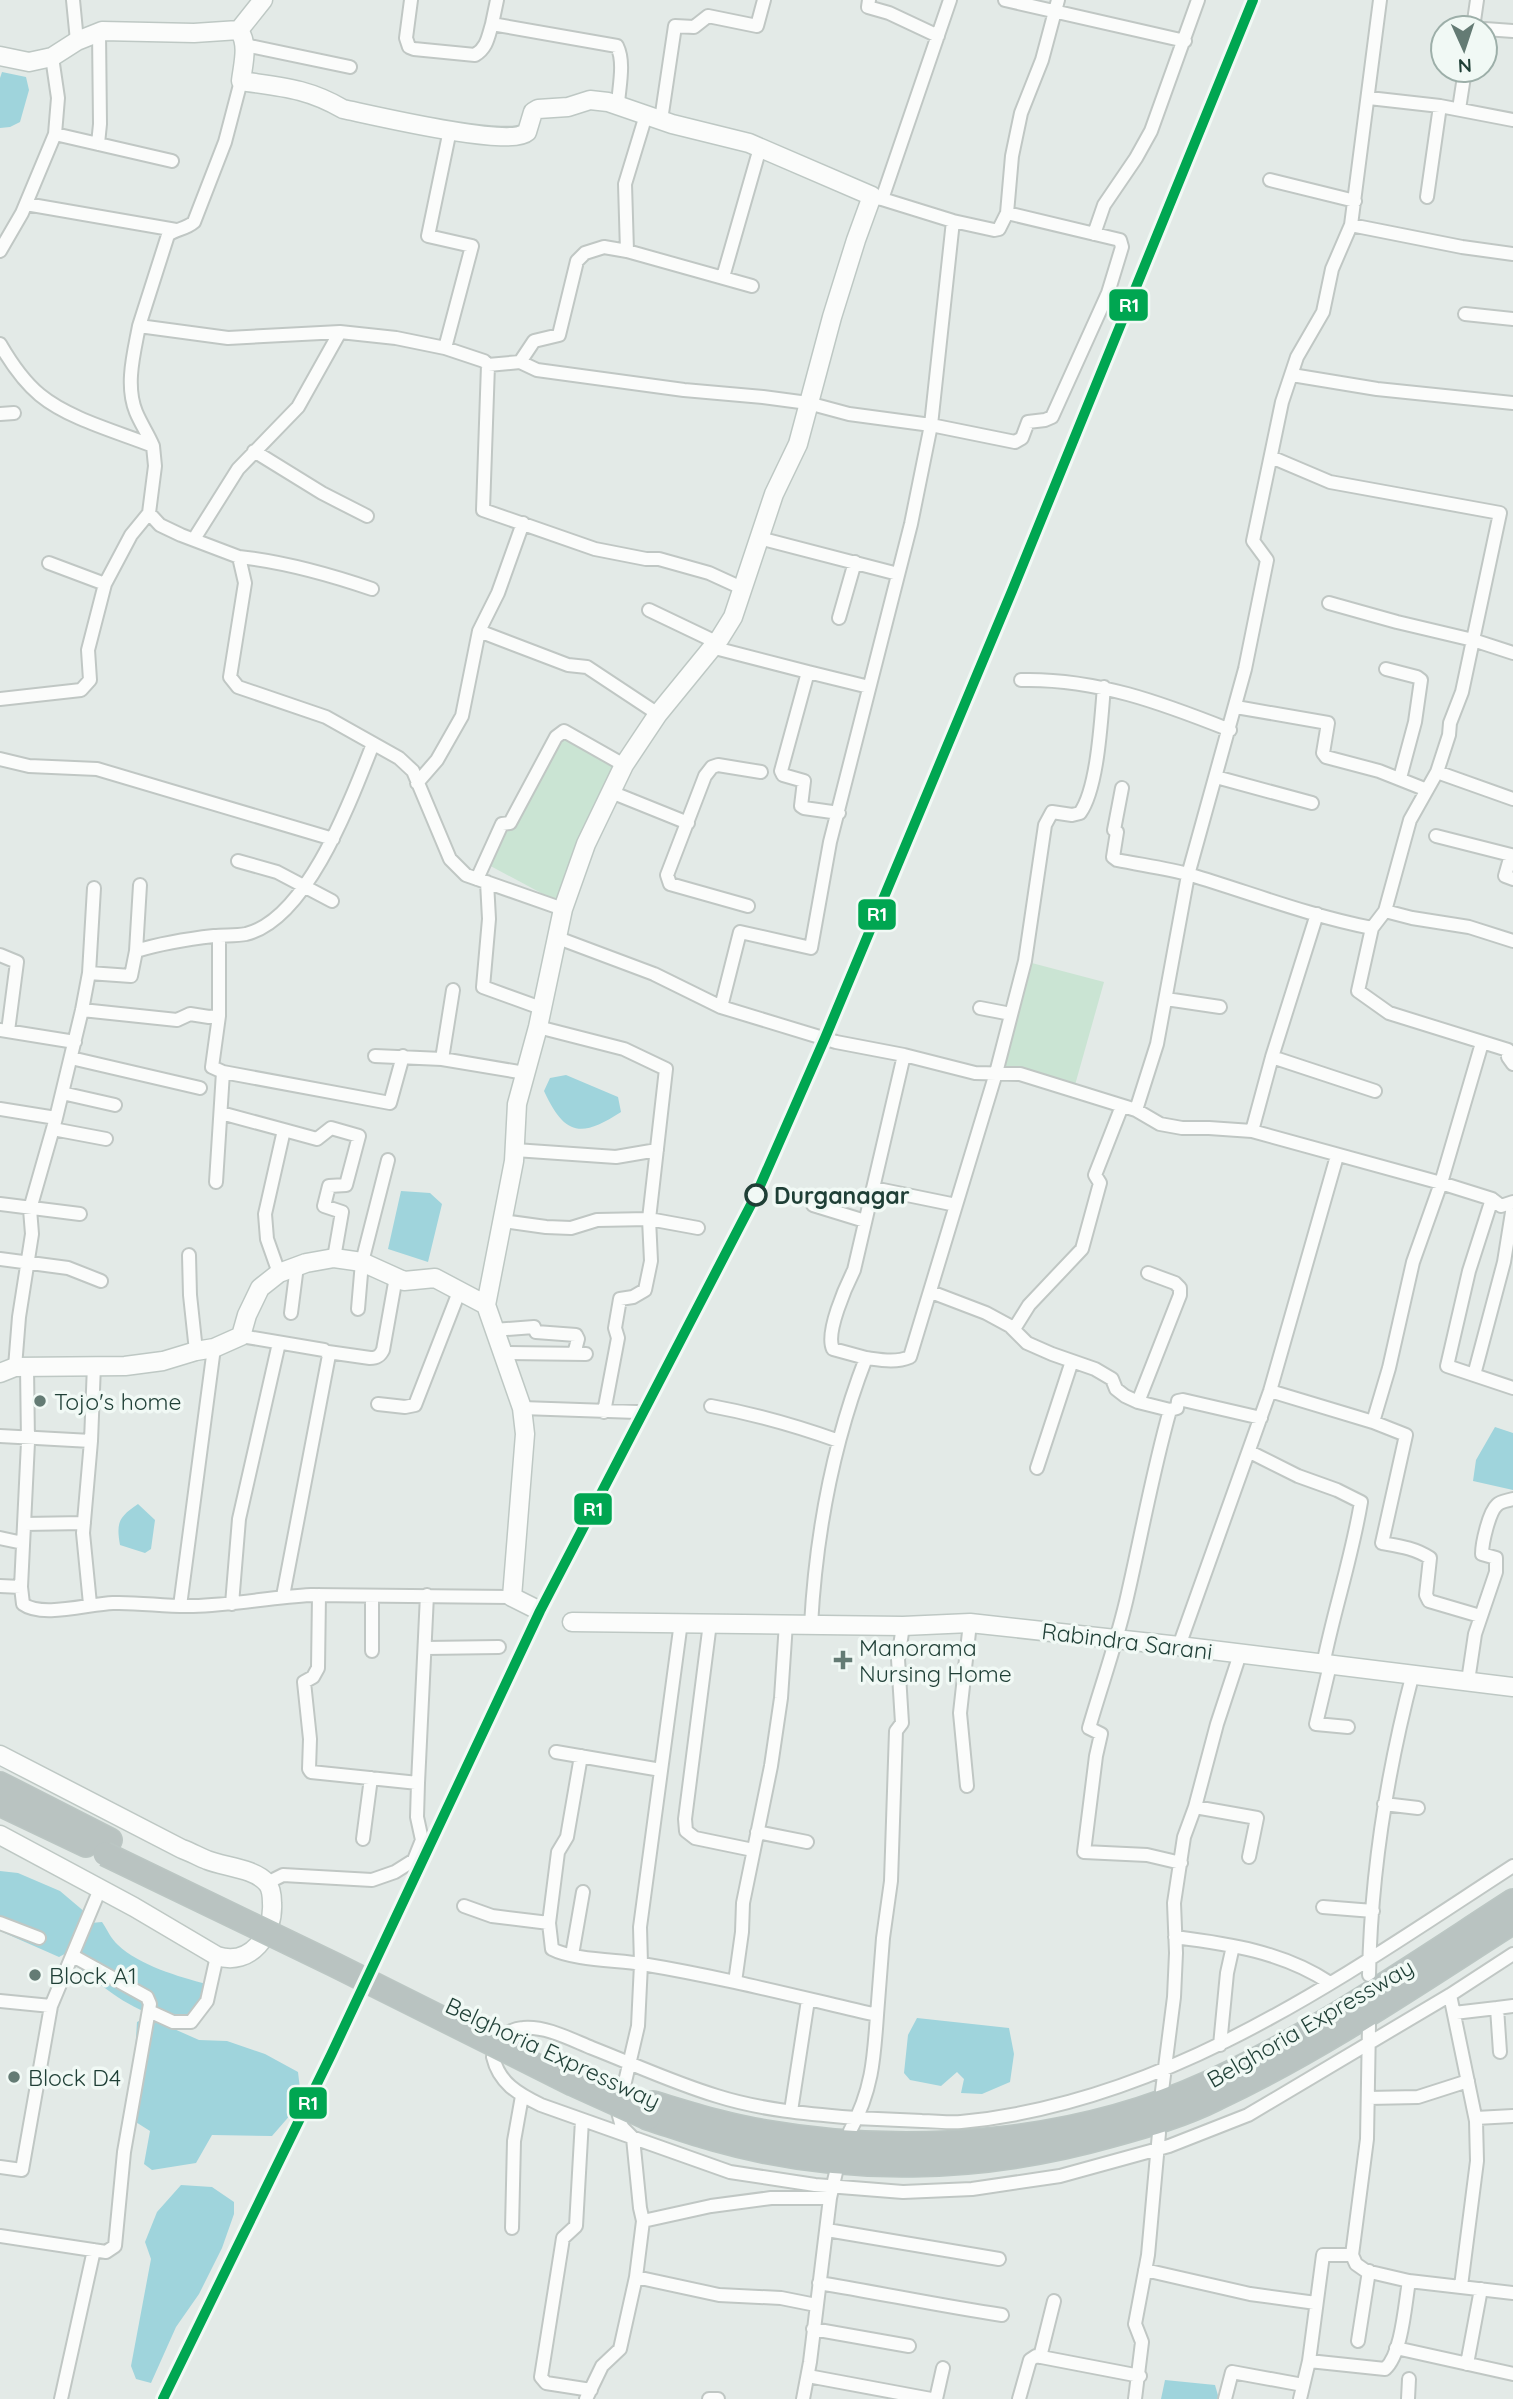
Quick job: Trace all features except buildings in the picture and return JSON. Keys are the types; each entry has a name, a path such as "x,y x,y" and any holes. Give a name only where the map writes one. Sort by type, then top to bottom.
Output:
{"highway":[{"name":"Belghoria Expressway","path":"0,1784 108,1847"},
{"name":"Belghoria Expressway","path":"0,1804 108,1847 347,1954 582,2072 651,2110 715,2139 767,2151 870,2165 982,2162 1045,2152 1149,2125 1216,2099 1314,2047 1366,2017 1513,1922"},
{"name":"Belghoria Expressway","path":"651,2110 766,2132 870,2143 980,2141 1031,2134 1113,2116 1206,2084 1253,2061 1321,2023 1513,1901"}],"street":[{"path":"73,0 77,41"},
{"path":"0,699 80,690 90,680 88,650 105,584 131,535 149,513 156,456 135,410 132,396 131,376 139,326 167,235 194,222 225,142 241,81 242,38 263,0"},
{"path":"411,0 407,44 414,49 464,56 475,55 486,44 497,0"},
{"path":"627,251 625,184 654,118 675,26 694,27 708,16 757,26 764,0"},
{"path":"869,0 867,7 889,13 938,36"},
{"path":"512,1597 525,1434 522,1408 486,1306 515,1150 517,1104 538,1027 563,909 586,844 624,765 658,714 733,617 774,494 798,444 844,278 877,198 950,0"},
{"path":"1005,0 1056,6 1185,41"},
{"path":"1094,234 1104,205 1151,131 1198,0"},
{"path":"1136,1110 1157,1044 1188,875 1236,707 1267,560 1253,541 1282,402 1297,357 1322,312 1332,269 1351,225 1380,0"},
{"path":"241,81 301,89 343,109 485,136 520,137 527,132 533,112 538,109 568,107 590,100 618,104 654,118 760,148 877,198 953,221 986,229 999,229 1007,213 1012,156 1021,113 1042,60 1056,6"},
{"path":"492,24 617,46 620,60 618,104"},
{"path":"97,144 100,124 99,32"},
{"path":"0,56 29,62 52,57 77,41 99,32 194,33 242,38 349,67"},
{"path":"0,251 26,204 55,134 58,99 52,57"},
{"path":"1459,109 1463,84"},
{"path":"1369,98 1440,106 1513,120"},
{"path":"1427,197 1440,106"},
{"path":"445,348 472,246 428,236 450,130"},
{"path":"55,134 172,161"},
{"path":"723,277 760,148"},
{"path":"1270,180 1355,201"},
{"path":"26,204 176,230"},
{"path":"488,365 520,362 537,370 601,380 808,403 849,414 931,425 1015,442 1022,438 1028,422 1052,417 1108,293 1122,247 1120,240 1007,213"},
{"path":"721,1007 740,932 811,948 830,842 925,466 953,221"},
{"path":"1351,225 1513,254"},
{"path":"520,362 534,341 559,335 577,261 585,253 604,247 627,251 752,286"},
{"path":"1465,314 1513,319"},
{"path":"139,326 228,338 340,332 396,338 445,348 484,360 488,365 483,510 595,549 659,559 709,573 744,589"},
{"path":"194,539 224,489 254,451 298,407 340,332"},
{"path":"0,344 24,380 42,397 78,416 153,446"},
{"path":"1292,374 1377,389 1513,403"},
{"path":"0,414 14,413"},
{"path":"254,451 322,493 367,516"},
{"path":"1271,457 1330,482 1506,515 1449,735 1437,772 1410,820 1385,911 1372,928 1358,991 1389,1013 1508,1050 1508,1058 1513,1064"},
{"path":"149,513 160,525 239,557 274,561 323,572 372,589"},
{"path":"418,783 437,760 462,716 479,631 498,593 523,523"},
{"path":"759,538 898,574"},
{"path":"239,557 245,583 230,677 238,687 326,717 399,758 413,771 450,859 466,875 563,909"},
{"path":"839,618 855,562"},
{"path":"49,563 105,584"},
{"path":"1329,603 1513,653"},
{"path":"649,610 714,644 869,687"},
{"path":"479,631 568,665 587,667 658,714"},
{"path":"1386,668 1421,680 1415,722 1400,778"},
{"path":"808,672 781,771 783,775 804,782 801,806 839,813"},
{"path":"1021,681 1051,680 1104,687 1172,707 1230,730"},
{"path":"904,1055 854,1270 843,1293 830,1344 832,1349 889,1361 910,1357 931,1292 996,1073 1025,961 1045,825 1052,812 1072,815 1080,813 1084,807 1092,787 1104,687"},
{"path":"1236,707 1328,723 1323,753 1326,757 1400,778 1427,790"},
{"path":"541,1007 483,987 489,919 482,881 502,824 510,822 556,737 564,731 624,765"},
{"path":"136,951 177,940 248,934 269,922 295,900 333,839 373,744"},
{"path":"0,759 29,766 97,769 333,839"},
{"path":"748,906 670,884 667,875 705,776 712,766 761,772"},
{"path":"1437,772 1513,799"},
{"path":"1216,777 1312,803"},
{"path":"1122,788 1114,830 1117,832 1113,857 1117,860 1188,875 1269,901 1372,928"},
{"path":"611,792 688,823"},
{"path":"1436,836 1511,855 1505,876 1513,879"},
{"path":"238,861 277,873 332,901"},
{"path":"89,973 131,976 136,951 140,886"},
{"path":"94,888 89,973 55,1123 30,1209 32,1234 29,1264 19,1317 14,1369 27,1437 21,1587 23,1604 30,1609 46,1611 90,1604 128,1602 180,1606 232,1604 283,1596 427,1595 512,1597 534,1608"},
{"path":"1385,911 1469,928 1513,941"},
{"path":"1252,1131 1317,914"},
{"path":"219,936 219,1016 212,1067 223,1072 390,1102 403,1056"},
{"path":"558,938 654,974 721,1007 836,1042 904,1055 975,1073 1020,1074 1136,1110 1160,1124 1182,1129 1252,1131 1441,1183 1492,1199 1501,1206 1513,1204 1504,1262 1475,1375"},
{"path":"0,955 17,962 4,1030 75,1042"},
{"path":"442,1059 453,990"},
{"path":"1166,999 1220,1007"},
{"path":"980,1008 1011,1014"},
{"path":"82,1010 177,1020 190,1014 219,1016"},
{"path":"538,1027 624,1049 666,1069 649,1219 651,1261 646,1290 633,1297 620,1299 615,1328 618,1338 604,1412"},
{"path":"1373,1422 1389,1368 1413,1262 1441,1183 1482,1043"},
{"path":"374,1056 442,1059 525,1073"},
{"path":"1272,1057 1375,1091"},
{"path":"71,1058 200,1088"},
{"path":"216,1182 223,1072"},
{"path":"62,1093 115,1105"},
{"path":"1014,1329 1028,1305 1082,1249 1100,1183 1095,1175 1122,1106"},
{"path":"0,1110 106,1139"},
{"path":"220,1113 317,1139 331,1128 359,1136 346,1185 329,1186 324,1206 342,1212 334,1258"},
{"path":"279,1273 267,1239 265,1214 284,1130"},
{"path":"515,1150 616,1157 657,1150"},
{"path":"1180,1646 1270,1391 1337,1156"},
{"path":"358,1309 362,1262 388,1160"},
{"path":"873,1188 956,1205"},
{"path":"1492,1199 1469,1271 1447,1366 1513,1388"},
{"path":"0,1204 79,1214"},
{"path":"813,1205 865,1221"},
{"path":"503,1221 571,1228 597,1220 649,1219 698,1228"},
{"path":"180,1606 205,1350 190,1295 189,1255"},
{"path":"241,1336 247,1315 260,1288 279,1273 334,1258 362,1262 404,1281 435,1278 486,1306"},
{"path":"0,1259 68,1268 101,1281"},
{"path":"291,1313 298,1266"},
{"path":"1138,1402 1180,1295 1180,1288 1175,1283 1148,1273"},
{"path":"14,1369 125,1366 163,1361 205,1350 241,1336 376,1358 383,1350 396,1277"},
{"path":"378,1404 411,1408 415,1405 458,1292"},
{"path":"931,1292 986,1313 1014,1329 1027,1342 1112,1379 1116,1389 1138,1402 1170,1410 1177,1408 1178,1401 1183,1400 1261,1418"},
{"path":"494,1330 534,1327 536,1332 576,1335 580,1354 502,1353"},
{"path":"232,1604 239,1520 279,1343"},
{"path":"283,1596 328,1352"},
{"path":"811,1625 818,1545 839,1441 847,1409 866,1358"},
{"path":"1037,1468 1081,1364"},
{"path":"90,1604 84,1523 94,1365"},
{"path":"1270,1391 1373,1422 1406,1435 1382,1543 1407,1547 1430,1558 1426,1595 1429,1601 1480,1616"},
{"path":"710,1406 798,1426 839,1441"},
{"path":"522,1408 637,1412"},
{"path":"1170,1410 1157,1456 1128,1596 1089,1728 1101,1734 1084,1852 1147,1855 1181,1863"},
{"path":"0,1436 91,1441"},
{"path":"1250,1452 1298,1476 1362,1502 1354,1544 1332,1618 1317,1724 1348,1727"},
{"path":"1468,1681 1475,1634 1496,1572 1496,1558 1482,1554 1482,1546 1493,1510 1499,1503 1513,1499"},
{"path":"24,1524 84,1523"},
{"path":"0,1538 23,1543"},
{"path":"0,1586 21,1587"},
{"path":"319,1595 318,1668 313,1677 304,1682 310,1739 310,1772 418,1783"},
{"path":"267,1883 283,1875 372,1880 396,1872 414,1860 422,1840 417,1817 427,1595"},
{"path":"372,1597 372,1651"},
{"name":"Rabindra Sarani","path":"572,1622 902,1626 970,1623 1513,1687"},
{"path":"582,2120 576,2226 563,2238 541,2377 546,2383 589,2394 602,2366 620,2349 636,2277 643,2221 633,2138 622,2127 618,2112 638,2026 640,1927 681,1622"},
{"path":"710,1623 685,1819 686,1831 695,1838 753,1850"},
{"path":"735,1982 743,1903 781,1698 786,1623"},
{"path":"967,1786 960,1713 970,1623"},
{"path":"850,2131 869,2090 873,2071 883,1938 891,1881 896,1731 902,1723 898,1659 902,1626"},
{"path":"426,1648 499,1647"},
{"path":"1162,2091 1174,1997 1174,1903 1184,1837 1240,1654"},
{"path":"1369,1975 1384,1804 1395,1742 1412,1674"},
{"path":"556,1752 662,1770"},
{"path":"0,1755 182,1849 208,1861 260,1877 270,1889 273,1908 267,1935 255,1949 237,1959 217,1956 134,1906 0,1835"},
{"path":"580,1756 567,1837 558,1852 549,1923 552,1949 572,1955 641,1964 735,1982 877,2015"},
{"path":"363,1839 372,1778"},
{"path":"1384,1804 1418,1808"},
{"path":"1195,1807 1257,1818 1249,1857"},
{"path":"757,1832 807,1842"},
{"path":"1513,1866 1268,2021 1164,2071 1119,2089 1018,2114 958,2123 858,2118 791,2111 719,2097 554,2033 532,2028 511,2030 503,2036 494,2057 501,2077 522,2096 730,2172 816,2185 902,2192 972,2189 1060,2176 1158,2149 1248,2115 1450,1995 1513,1954"},
{"path":"0,2168 22,2170 51,2006 100,1889"},
{"path":"572,1955 583,1892"},
{"path":"464,1906 492,1916 549,1923"},
{"path":"1323,1907 1373,1911"},
{"path":"0,1923 39,1938"},
{"path":"1175,1937 1233,1946 1281,1958 1307,1968 1330,1983"},
{"path":"1220,2045 1227,1973 1233,1946"},
{"path":"0,2236 106,2252 115,2246 124,2152 150,2004 147,1997 72,1956"},
{"path":"149,2011 173,2022 191,2022 208,2001 217,1956"},
{"path":"1450,1995 1476,2118 1477,2161 1461,2286"},
{"path":"791,2111 808,2000"},
{"path":"0,2001 51,2006"},
{"path":"1454,2013 1513,2006"},
{"path":"1497,2008 1500,2052"},
{"path":"1369,2025 1367,2138 1352,2255 1356,2264 1369,2272 1409,2281 1513,2293"},
{"path":"1368,2098 1418,2097 1468,2081"},
{"path":"512,2228 514,2141 522,2096"},
{"path":"1476,2118 1513,2116"},
{"path":"1135,2399 1140,2376 1142,2342 1135,2324 1145,2270 1159,2133"},
{"path":"803,2399 830,2199 837,2168"},
{"path":"643,2221 711,2206 771,2198 830,2199"},
{"path":"827,2230 999,2259"},
{"path":"61,2399 94,2250"},
{"path":"1300,2399 1309,2361 1324,2255 1352,2255"},
{"path":"1145,2270 1250,2294 1316,2303"},
{"path":"1358,2341 1369,2272"},
{"path":"636,2277 719,2295 781,2298 816,2305"},
{"path":"1309,2361 1385,2369 1391,2364 1396,2348 1409,2281"},
{"path":"819,2283 1002,2315"},
{"path":"1467,2364 1481,2289"},
{"path":"1040,2357 1054,2301"},
{"path":"813,2329 909,2346"},
{"path":"1396,2348 1513,2374"},
{"path":"1019,2399 1030,2360 1034,2357 1140,2376"},
{"path":"936,2399 943,2368"},
{"path":"1225,2399 1231,2372 1303,2385"},
{"path":"808,2376 931,2399"},
{"path":"1408,2399 1409,2379"},
{"path":"709,2399 718,2399"}],"green space":[{"path":"563,736 618,765 556,901 485,863"},
{"path":"1028,962 1104,982 1075,1085 1002,1067"}],"water":[{"path":"2,72 26,77 29,90 20,122 0,128 0,78"},
{"path":"566,1075 618,1097 621,1112 585,1129 567,1124 559,1117 544,1091 550,1078"},
{"path":"401,1191 430,1193 442,1204 428,1262 388,1249"},
{"path":"1495,1427 1513,1433 1513,1490 1473,1481 1476,1460"},
{"path":"138,1504 155,1520 151,1549 145,1553 120,1545 120,1521"},
{"path":"0,1871 18,1873 60,1891 86,1913 72,1950 59,1957 0,1931"},
{"path":"102,1922 116,1943 137,1959 172,1974 207,1984 213,1998 208,2012 188,2016 155,2015 126,2002 83,1972 78,1963 91,1923"},
{"path":"147,2017 199,2040 227,2041 265,2054 298,2072 301,2097 292,2113 272,2136 212,2135 196,2163 152,2170 144,2164 150,2131 131,2119 137,2022"},
{"path":"917,2018 1009,2028 1014,2054 1010,2082 982,2094 961,2093 964,2079 957,2072 941,2086 910,2080 904,2073 908,2035"},
{"path":"181,2185 212,2187 234,2202 234,2214 222,2248 199,2294 176,2327 151,2383 136,2379 131,2366 151,2259 145,2242 157,2212"},
{"path":"1165,2380 1215,2385 1219,2399 1161,2399"}],"transit line":[{"name":"R1","path":"163,2399 331,2055 540,1611 756,1195 825,1038 1012,591 1253,0"}],"place":[{"name":"Durganagar","path":"756,1195"},
{"name":"Tojo's home","path":"40,1401"},
{"name":"Manorama Nursing Home","path":"843,1660"},
{"name":"Block A1","path":"35,1975"},
{"name":"Block D4","path":"14,2077"}]}
